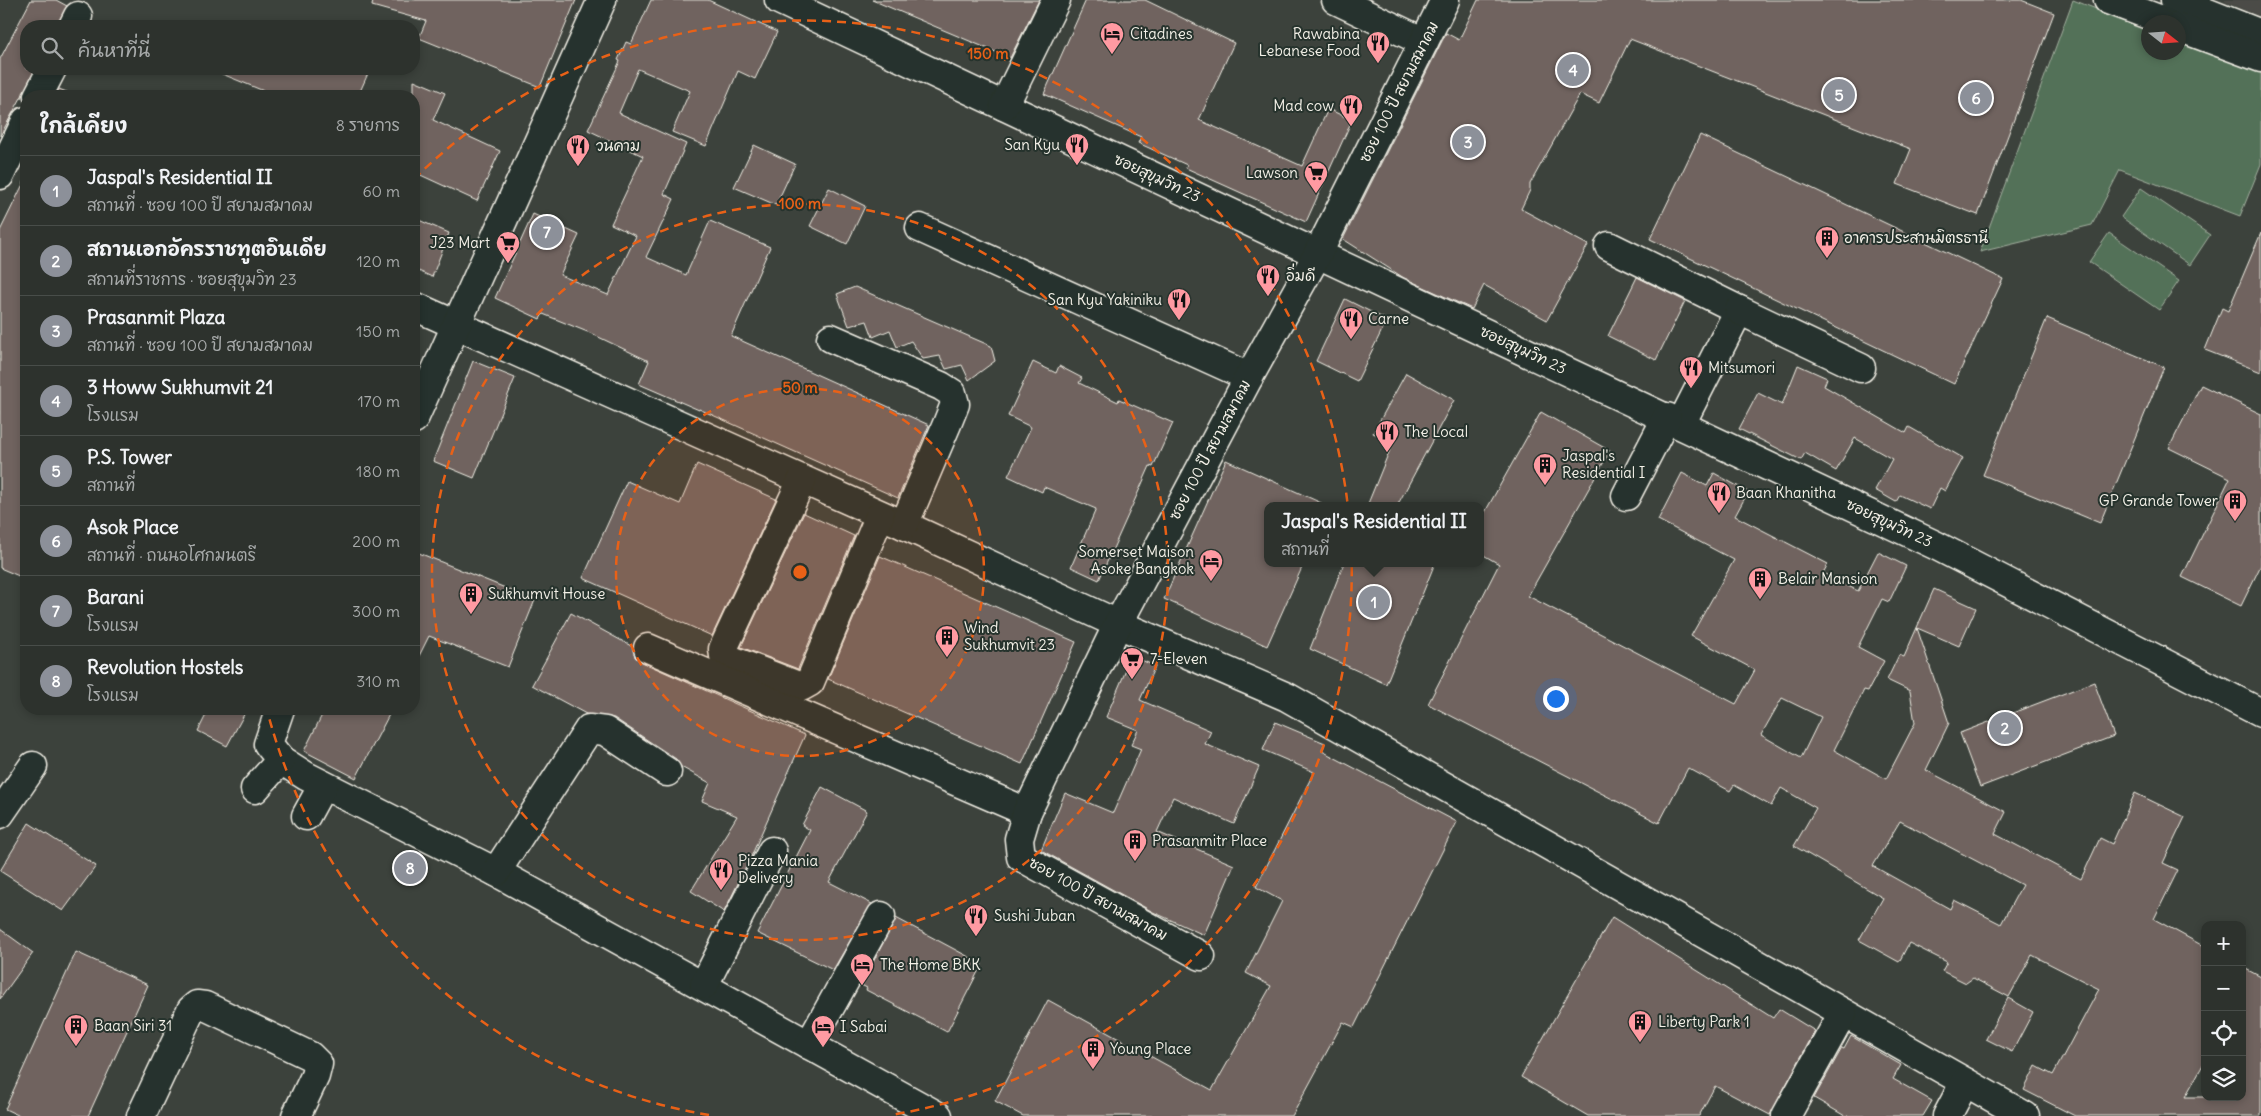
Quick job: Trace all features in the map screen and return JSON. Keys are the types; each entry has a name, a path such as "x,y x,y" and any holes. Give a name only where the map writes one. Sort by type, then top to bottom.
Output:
{"street":[{"path":"420,406 602,0"},
{"name":"ซอยสุขุมวิท 23","path":"779,0 1317,255 1935,544 2261,714"},
{"path":"1004,106 1056,0"},
{"path":"1336,0 1424,42"},
{"name":"ซอย 100 ปี สยามสมาคม","path":"1201,956 1021,857 1019,839 1027,812 1118,624 1249,377 1317,255 1445,0"},
{"path":"2108,0 2148,15"},
{"path":"2175,0 2261,34"},
{"path":"2186,30 2261,58"},
{"path":"41,90 49,75"},
{"path":"0,175 20,133"},
{"path":"920,228 1249,377"},
{"path":"1609,246 1860,368"},
{"path":"420,309 892,520 1118,624 1287,697 2025,1116"},
{"path":"1626,496 1674,421 1739,310"},
{"path":"802,480 723,650 724,656 730,659 801,687 806,686 810,682 892,520 948,424 955,404 952,393 941,386 831,338"},
{"path":"648,648 1027,812"},
{"path":"278,715 268,744 282,760 323,785 496,872 704,985 938,1116"},
{"path":"496,872 589,729 605,731 667,772"},
{"path":"255,789 282,760"},
{"path":"0,814 33,766"},
{"path":"306,816 323,785"},
{"path":"704,985 772,851"},
{"path":"809,1045 881,916"},
{"path":"141,1116 190,1010 197,1004 205,1006 310,1056 318,1064 315,1076 296,1116"},
{"path":"1786,1116 1843,1013"},
{"path":"310,1116 335,1063"},
{"path":"1946,1116 1965,1082"}],"shaded area":[{"path":"2221,0 2261,0 2261,17"}],"green space":[{"path":"2073,0 2141,26 2141,60 2186,60 2186,44 2261,73 2261,164 2240,216 2120,170 2092,225 1980,252"},
{"path":"2141,188 2210,235 2190,265 2121,217"},
{"path":"2109,233 2179,281 2159,310 2089,262"}],"building":[{"path":"31,0 56,0 67,6 60,20 20,20"},
{"path":"373,0 576,0 540,87 420,38 426,21 372,6"},
{"path":"651,0 708,0 777,32 755,79 738,71 706,146 672,132 690,91 638,69 619,113 686,144 664,194 674,199 646,257 686,275 710,221 770,247 731,336 929,425 898,498 639,384 649,361 590,333 543,314 540,319 495,298 533,214 579,235 560,275 608,295 636,236 611,224 643,156 588,130 620,61 618,60 626,42 631,44"},
{"path":"872,0 1039,0 1010,58"},
{"path":"1086,0 1145,0 1234,43 1199,120 1302,166 1328,109 1352,120 1306,222 1186,168 1187,165 1138,143 1141,137 1044,94"},
{"path":"1478,0 2021,0 2054,13 1978,215 1897,184 1911,149 1630,39 1599,103 1580,94 1530,184 1530,190 1521,209 1588,245 1547,320 1484,285 1472,309 1404,278 1343,239 1446,33 1459,40"},
{"path":"20,21 20,75 32,75 25,90 20,90 20,100 0,136 0,59"},
{"path":"225,75 367,75 361,90 261,90"},
{"path":"414,80 445,93 433,120 500,151 477,201 420,175 420,90 414,90"},
{"name":"อาคารประสานมิตรธานี","path":"1700,135 2003,279 1954,384 1650,239"},
{"path":"754,145 795,164 776,205 734,187"},
{"path":"829,188 865,206 847,244 810,226"},
{"path":"20,190 20,576 0,568 0,231"},
{"path":"420,221 449,233 432,277 420,272"},
{"path":"2261,233 2261,372 2205,350 2222,308 2228,311"},
{"path":"1637,277 1685,301 1656,360 1608,336"},
{"path":"855,287 991,346 995,361 969,380 962,365 946,369 940,356 923,359 911,341 897,347 890,330 873,337 867,321 849,326 837,294"},
{"name":"Carne","path":"1345,299 1387,320 1357,381 1316,361"},
{"path":"2047,318 2164,367 2100,523 1983,475"},
{"path":"473,361 515,378 474,478 433,461"},
{"path":"1033,362 1056,373 1059,366 1082,378 1079,383 1118,402 1119,399 1173,423 1153,467 1150,466 1099,580 1071,567 1096,509 1044,487 1042,492 1008,476 1031,427 1008,416"},
{"path":"1798,365 1827,378 1824,386 1906,433 1909,427 1963,458 1945,491 1940,488 1930,509 1900,495 1896,502 1875,490 1892,459 1855,438 1836,471 1805,453 1801,460 1739,429 1758,393 1782,405"},
{"name":"The Local","path":"1406,373 1454,400 1399,502 1369,502 1393,442 1373,433"},
{"name":"GP Grande Tower","path":"2201,385 2261,414 2261,565 2241,606 2182,577 2230,478 2169,448"},
{"path":"1541,412 1610,451 1528,596 1736,704 1755,670 1691,636 1734,560 1658,520 1682,473 1707,486 1714,473 1748,492 1735,516 1828,564 1823,573 1858,591 1878,552 1906,566 1889,602 1882,599 1858,647 1884,661 1868,691 1864,690 1834,750 1886,779 1915,723 1910,691 1887,680 1899,655 1904,657 1934,589 1976,608 1959,646 1917,628 1949,723 1926,770 2006,812 1995,834 2081,879 2100,838 2112,844 2135,793 2185,817 2163,863 2178,870 2154,919 2201,945 2201,1068 2185,1097 2201,1097 2201,1101 2246,1101 2246,969 2261,977 2261,1116 2075,1116 2024,1090 2036,1066 2053,1075 2099,989 2032,955 2009,997 1973,978 1966,983 1942,971 1947,962 1909,943 1899,962 1859,940 1883,898 1794,846 1816,808 1781,788 1771,806 1734,785 1730,791 1688,768 1659,823 1428,704 1499,564 1484,555 1484,514","holes":["1782,698 1821,717 1801,758 1761,735","1900,821 2022,885 2001,924 1954,900 1950,909 1873,866"]},
{"path":"1226,460 1319,502 1264,502 1264,567 1302,567 1267,646 1164,599"},
{"path":"697,464 776,499 712,636 583,578 627,481 680,504"},
{"path":"804,513 854,536 798,669 741,647"},
{"name":"Sukhumvit House","path":"420,553 535,600 508,667 429,636 420,654"},
{"name":"Wind Sukhumvit 23","path":"880,556 1076,642 1022,764 828,679"},
{"path":"1342,567 1433,567 1386,684 1310,649"},
{"path":"571,613 633,647 635,657 642,662 805,735 750,859 724,912 691,891 737,816 702,801 710,783 681,767 676,759 614,718 586,714 532,685"},
{"path":"1132,656 1155,666 1140,700 1211,731 1205,744 1259,767 1234,824 1173,797 1157,832 1234,865 1204,935 1153,912 1041,850 1065,793 1113,813 1141,749 1131,745 1138,730 1106,717"},
{"path":"2094,682 2114,736 1980,787 1960,733"},
{"path":"206,715 244,715 227,746 198,731"},
{"path":"322,715 389,715 356,778 304,751"},
{"path":"1275,722 1325,743 1322,751 1457,822 1354,1027 1343,1022 1292,1116 1023,1116 995,1101 1048,1000 1212,1090 1271,986 1246,973 1282,901 1256,887 1314,772 1263,750"},
{"path":"822,787 867,811 829,882 872,904 833,970 757,933 810,830 802,825"},
{"path":"29,823 96,866 63,911 0,871"},
{"name":"Liberty Park 1","path":"1612,917 1773,1018 1779,1009 1815,1031 1770,1115 1715,1086 1699,1116 1588,1116 1521,1077"},
{"path":"896,918 982,964 947,1032 866,990 867,988 861,985"},
{"path":"0,929 33,953 0,999"},
{"name":"Baan Siri 31","path":"76,952 148,985 88,1116 20,1116 5,1109"},
{"path":"2008,998 2033,1012 2012,1052 1986,1039"},
{"path":"1851,1036 1901,1065 1893,1079 1932,1101 1923,1116 1845,1116 1814,1098 1842,1048 1844,1049"}],"place":[{"name":"Citadines","path":"1112,55"},
{"name":"Rawabina Lebanese Food","path":"1378,64"},
{"name":"3 Howw Sukhumvit 21","path":"1573,70"},
{"name":"P.S. Tower","path":"1839,95"},
{"name":"Asok Place","path":"1976,98"},
{"name":"Mad cow","path":"1351,127"},
{"name":"Prasanmit Plaza","path":"1468,142"},
{"name":"San Kyu","path":"1077,166"},
{"name":"วนคาม","path":"578,167"},
{"name":"Lawson","path":"1316,194"},
{"name":"Barani","path":"547,232"},
{"name":"อาคารประสานมิตรธานี","path":"1827,259"},
{"name":"J23 Mart","path":"508,264"},
{"name":"อิ่มดี","path":"1268,297"},
{"name":"San Kyu Yakiniku","path":"1179,321"},
{"name":"Carne","path":"1351,340"},
{"name":"Mitsumori","path":"1691,389"},
{"name":"The Local","path":"1387,453"},
{"name":"Jaspal's Residential I","path":"1545,486"},
{"name":"Baan Khanitha","path":"1719,514"},
{"name":"GP Grande Tower","path":"2235,522"},
{"name":"Somerset Maison Asoke Bangkok","path":"1211,582"},
{"name":"Belair Mansion","path":"1760,600"},
{"name":"Jaspal's Residential II","path":"1374,602"},
{"name":"Sukhumvit House","path":"471,615"},
{"name":"Wind Sukhumvit 23","path":"947,658"},
{"name":"7-Eleven","path":"1132,680"},
{"name":"สถานเอกอัครราชทูตอินเดีย","path":"2005,728"},
{"name":"Prasanmitr Place","path":"1135,862"},
{"name":"Revolution Hostels","path":"410,868"},
{"name":"Pizza Mania Delivery","path":"721,891"},
{"name":"Sushi Juban","path":"976,937"},
{"name":"The Home BKK","path":"862,986"},
{"name":"Liberty Park 1","path":"1640,1043"},
{"name":"Baan Siri 31","path":"76,1047"},
{"name":"I Sabai","path":"823,1048"},
{"name":"Young Place","path":"1093,1070"}]}
